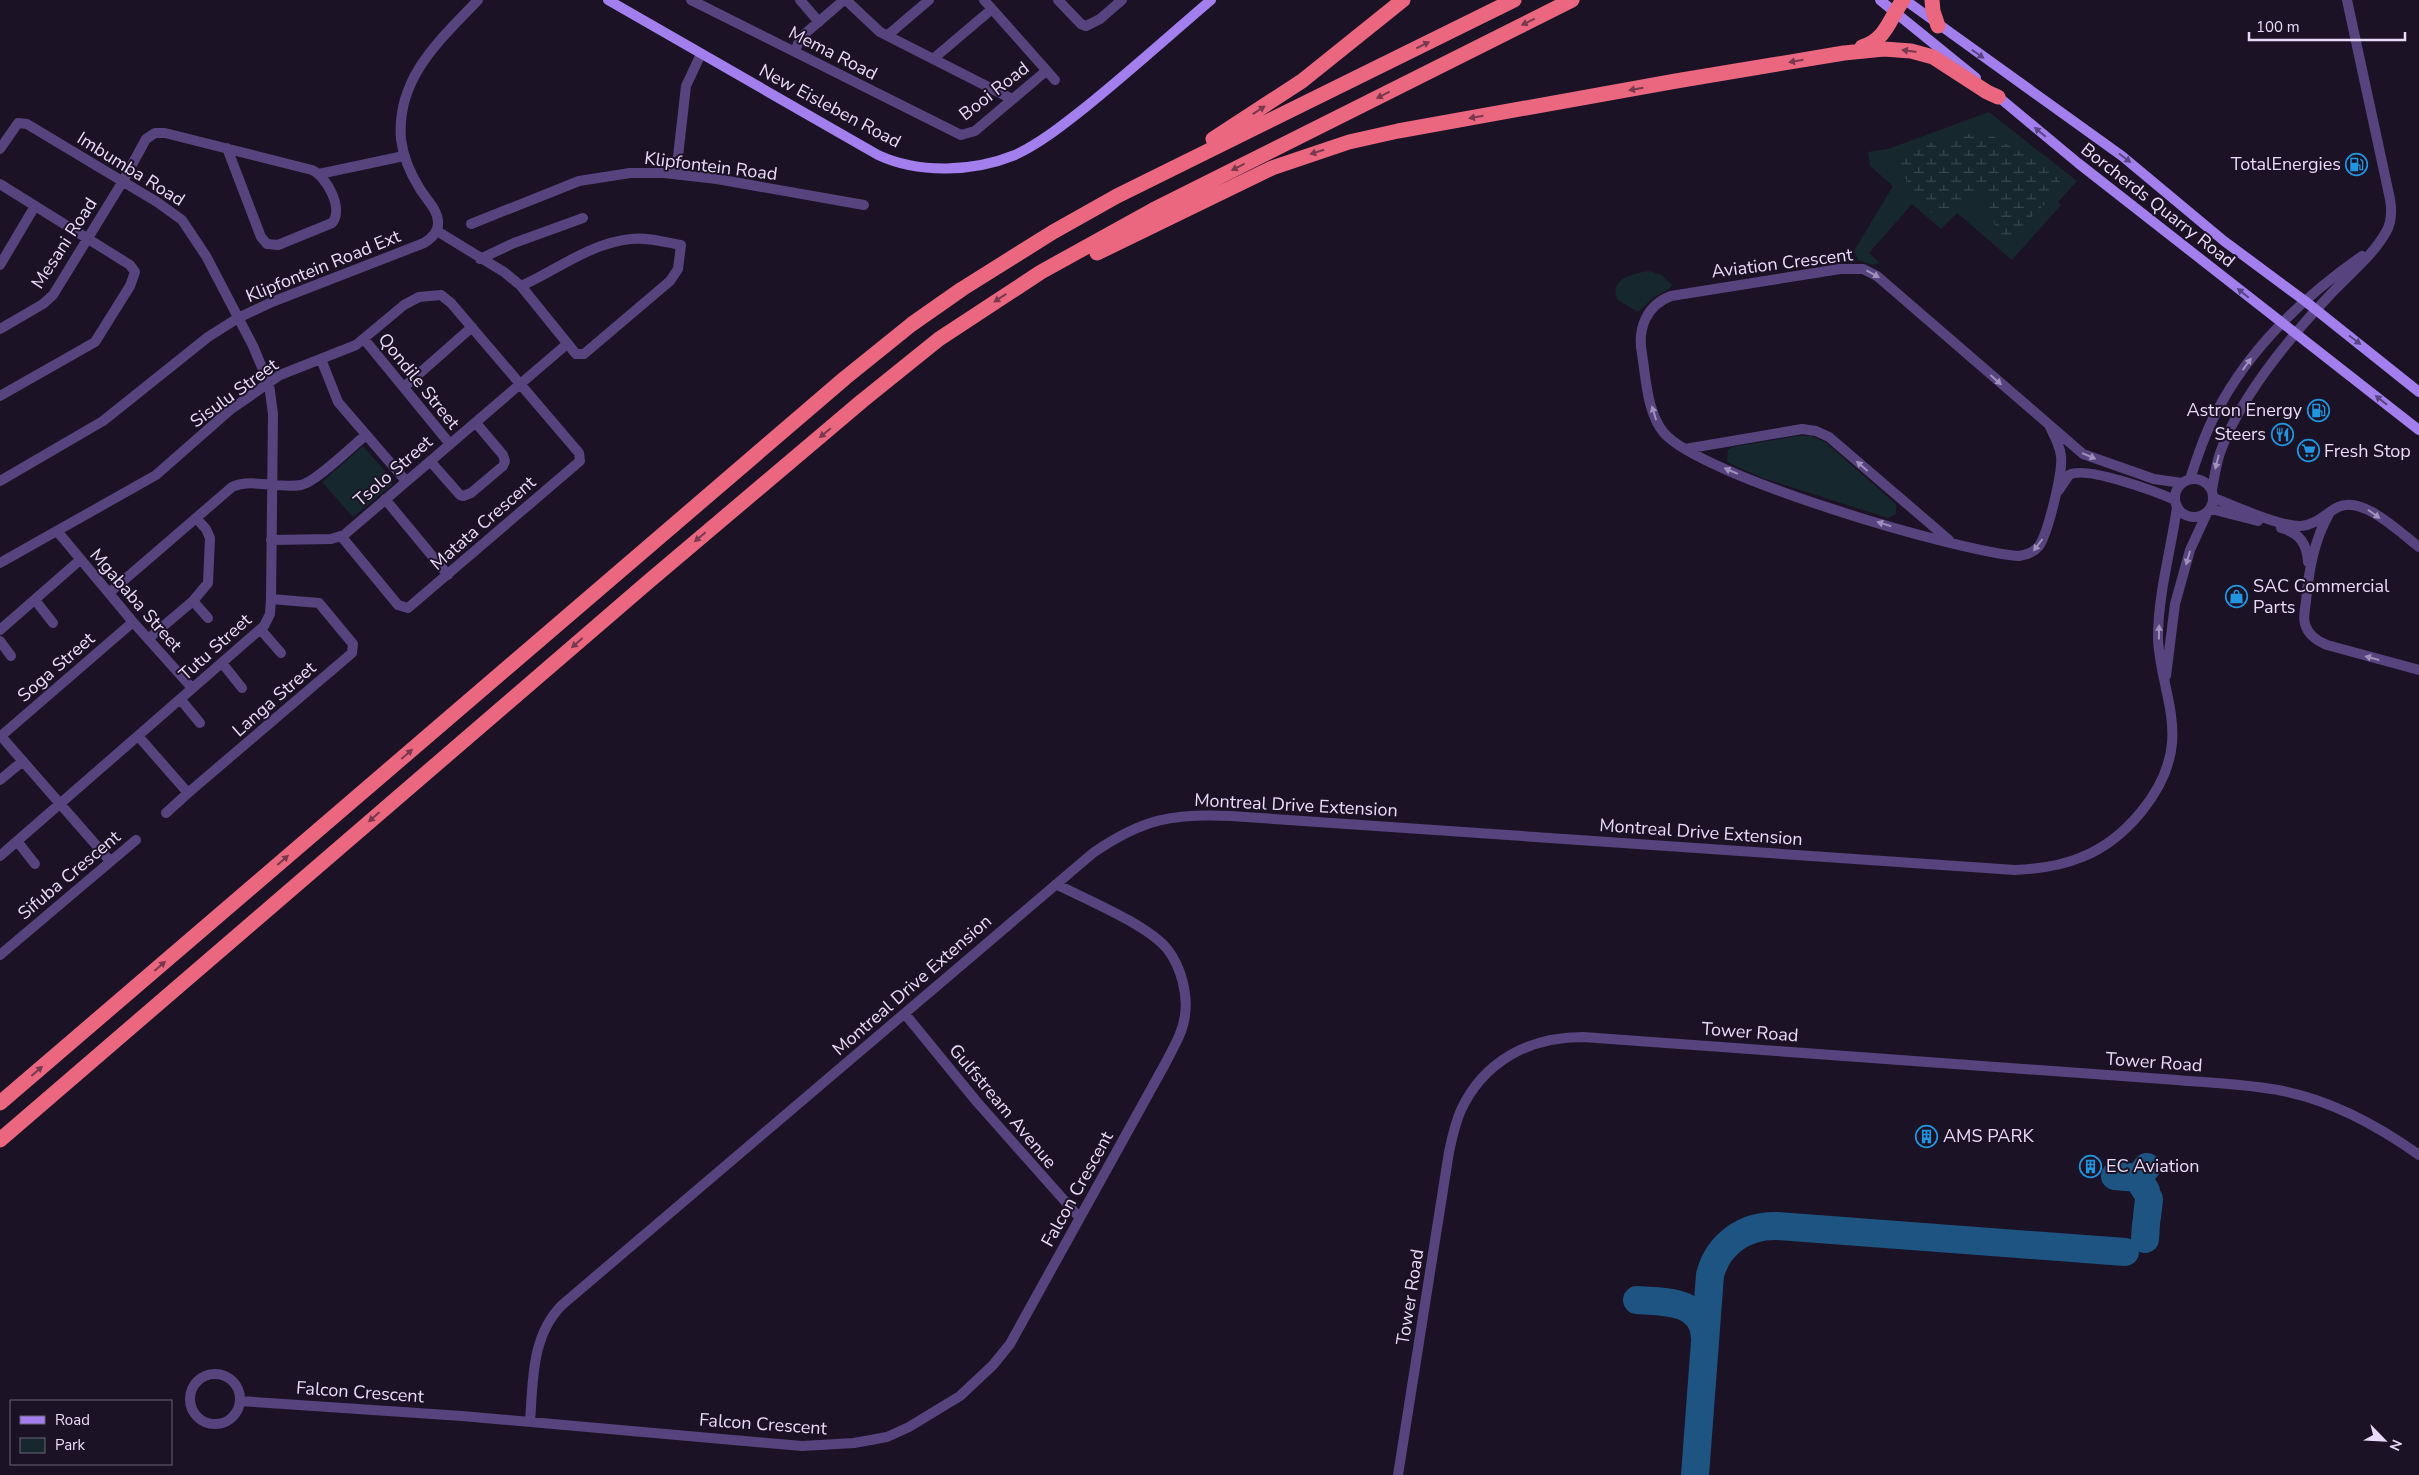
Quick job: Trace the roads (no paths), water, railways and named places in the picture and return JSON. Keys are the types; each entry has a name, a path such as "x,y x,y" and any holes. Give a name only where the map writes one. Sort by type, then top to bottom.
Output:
{"highway":[{"path":"1144,182 1275,100 1403,0"},
{"path":"0,1103 874,354 912,324 1008,259 1061,227 1144,182 1514,0"},
{"path":"0,1140 640,588 862,401 939,339 1041,272 1162,205 1572,0"},
{"path":"1932,0 1938,26"},
{"path":"1844,53 1877,40 1886,31 1901,4"},
{"path":"1041,272 1056,273 1069,269 1112,245 1272,168 1349,142 1427,125 1844,53 1884,49 1922,53 1942,61 1986,92 1998,96"}],"main road":[{"name":"New Eisleben Road","path":"608,0 883,157 925,167 965,168 979,166 1015,154 1055,131 1211,0"},
{"name":"Borcherds Quarry Road","path":"1880,0 1901,4 1938,26 2122,156 2224,241 2305,301 2419,392"},
{"name":"Borcherds Quarry Road","path":"1901,4 1998,96 2078,163 2419,430"}],"street":[{"path":"478,0 436,44 413,76 406,92 401,121 404,156 411,173 437,216 437,231 504,272 521,286 576,354 584,354 628,319 675,275 678,269 681,245 644,239 630,239 576,257 521,286"},
{"name":"Mema Road","path":"691,0 961,135"},
{"path":"800,0 819,22"},
{"path":"795,51 801,37 845,0 880,32 1012,99"},
{"path":"888,35 928,0"},
{"path":"984,0 1055,80"},
{"path":"1058,0 1081,24 1086,26 1095,23 1122,0"},
{"path":"2208,511 2220,453 2236,418 2255,388 2296,334 2373,249 2387,231 2391,219 2391,208 2347,0"},
{"path":"933,59 992,9"},
{"path":"676,174 686,86 701,54"},
{"name":"Booi Road","path":"961,135 975,131 1046,71"},
{"name":"Imbumba Road","path":"0,150 18,123 25,123 123,181 182,220 206,256 238,318"},
{"name":"Mesani Road","path":"0,329 49,300 123,181 146,139 155,133 165,133 227,148 319,174"},
{"path":"227,148 261,237 267,244 278,245 332,223 336,218 337,212 326,182 319,174 404,156"},
{"name":"Klipfontein Road","path":"471,224 579,182 630,173 676,174 864,205"},
{"path":"0,184 130,265 135,272 130,286 103,332 92,344 0,396"},
{"path":"0,265 35,206"},
{"path":"480,259 514,243 583,218"},
{"name":"Klipfontein Road Ext","path":"0,481 103,421 208,337 238,318 272,302 424,243 437,231"},
{"path":"2309,571 2306,547 2298,535 2286,529 2208,511 2191,517 2176,504 2176,492 2186,481 2215,414 2271,331 2356,260 2373,249"},
{"name":"Aviation Crescent","path":"2050,428 2060,449 2061,463 2043,539 2036,549 2025,556 2014,556 1952,542 1897,528 1764,485 1685,449 1664,433 1653,412 1641,347 1641,331 1650,310 1657,303 1671,296 1840,269 1862,269 1877,276 2050,428 2088,456 2154,478 2186,481"},
{"name":"Sisulu Street","path":"0,563 156,475 224,416 280,375 364,339 411,300 426,295 441,295 448,298 520,384"},
{"name":"Tutu Street","path":"0,856 261,630 268,618 271,599 273,414 269,384 253,346 238,318"},
{"path":"404,387 472,327"},
{"name":"Qondile Street","path":"364,339 450,444"},
{"name":"Tsolo Street","path":"341,536 567,344"},
{"path":"321,359 338,402 406,481"},
{"name":"Matata Crescent","path":"341,536 402,608 410,607 448,575 580,461 579,453 520,384"},
{"path":"430,461 460,495 464,496 471,493 503,466 505,461 503,455 476,423"},
{"name":"Aviation Crescent","path":"1685,449 1802,429 1816,430 1829,437 1952,542"},
{"path":"109,593 232,487 244,485 298,486 309,483 366,435"},
{"name":"Aviation Crescent","path":"2054,499 2069,475 2081,471 2144,489 2176,504"},
{"path":"2186,481 2205,482 2213,494 2294,525 2308,524 2342,505 2358,505 2373,512 2419,547"},
{"path":"385,499 448,575"},
{"name":"Montreal Drive Extension","path":"530,1422 533,1370 541,1335 552,1315 1093,853 1118,836 1140,825 1183,815 1206,815 2015,870 2053,866 2081,858 2110,841 2138,815 2153,793 2166,764 2172,742 2165,680 2159,651 2159,620 2176,504"},
{"name":"Montreal Drive Extension","path":"2165,680 2177,595 2190,550 2208,511"},
{"path":"2330,512 2318,535 2309,571 2305,620 2313,637 2326,645 2419,670"},
{"path":"148,639 192,601 206,587 210,578 210,538 206,529 196,518"},
{"name":"Mgababa Street","path":"57,531 133,622 192,688"},
{"path":"271,540 331,539 341,536"},
{"path":"0,630 80,560"},
{"name":"Langa Street","path":"188,793 354,650 353,644 319,603 271,599"},
{"path":"35,600 53,623"},
{"path":"192,601 208,618"},
{"name":"Soga Street","path":"0,736 133,622"},
{"path":"261,630 281,653"},
{"path":"0,641 11,656"},
{"path":"222,664 242,688"},
{"path":"181,700 200,723"},
{"path":"0,736 110,861"},
{"path":"139,737 188,793 166,813"},
{"path":"0,780 23,761"},
{"name":"Sifuba Crescent","path":"0,955 136,840"},
{"path":"17,841 35,864"},
{"name":"Falcon Crescent","path":"240,1401 530,1422 802,1446 832,1445 887,1437 944,1408 960,1396 993,1365 1015,1336 1180,1034 1185,1015 1186,997 1175,962 1167,949 1157,940 1109,911 1056,884"},
{"name":"Gulfstream Avenue","path":"905,1014 976,1102 1079,1217"},
{"name":"Tower Road","path":"1398,1475 1449,1152 1460,1112 1473,1088 1500,1061 1535,1042 1582,1037 2176,1080 2261,1088 2303,1096 2342,1109 2369,1122 2419,1156"},
{"path":"216,1374 224,1376 236,1386 240,1401 234,1415 228,1420 212,1424 197,1417 192,1410 190,1392 200,1378 216,1374"}],"place":[{"name":"TotalEnergies","path":"2357,164"},
{"name":"Astron Energy","path":"2318,410"},
{"name":"Steers","path":"2282,434"},
{"name":"Fresh Stop","path":"2308,451"},
{"name":"SAC Commercial Parts","path":"2237,596"},
{"name":"AMS PARK","path":"1927,1136"},
{"name":"EC Aviation","path":"2090,1166"}]}
